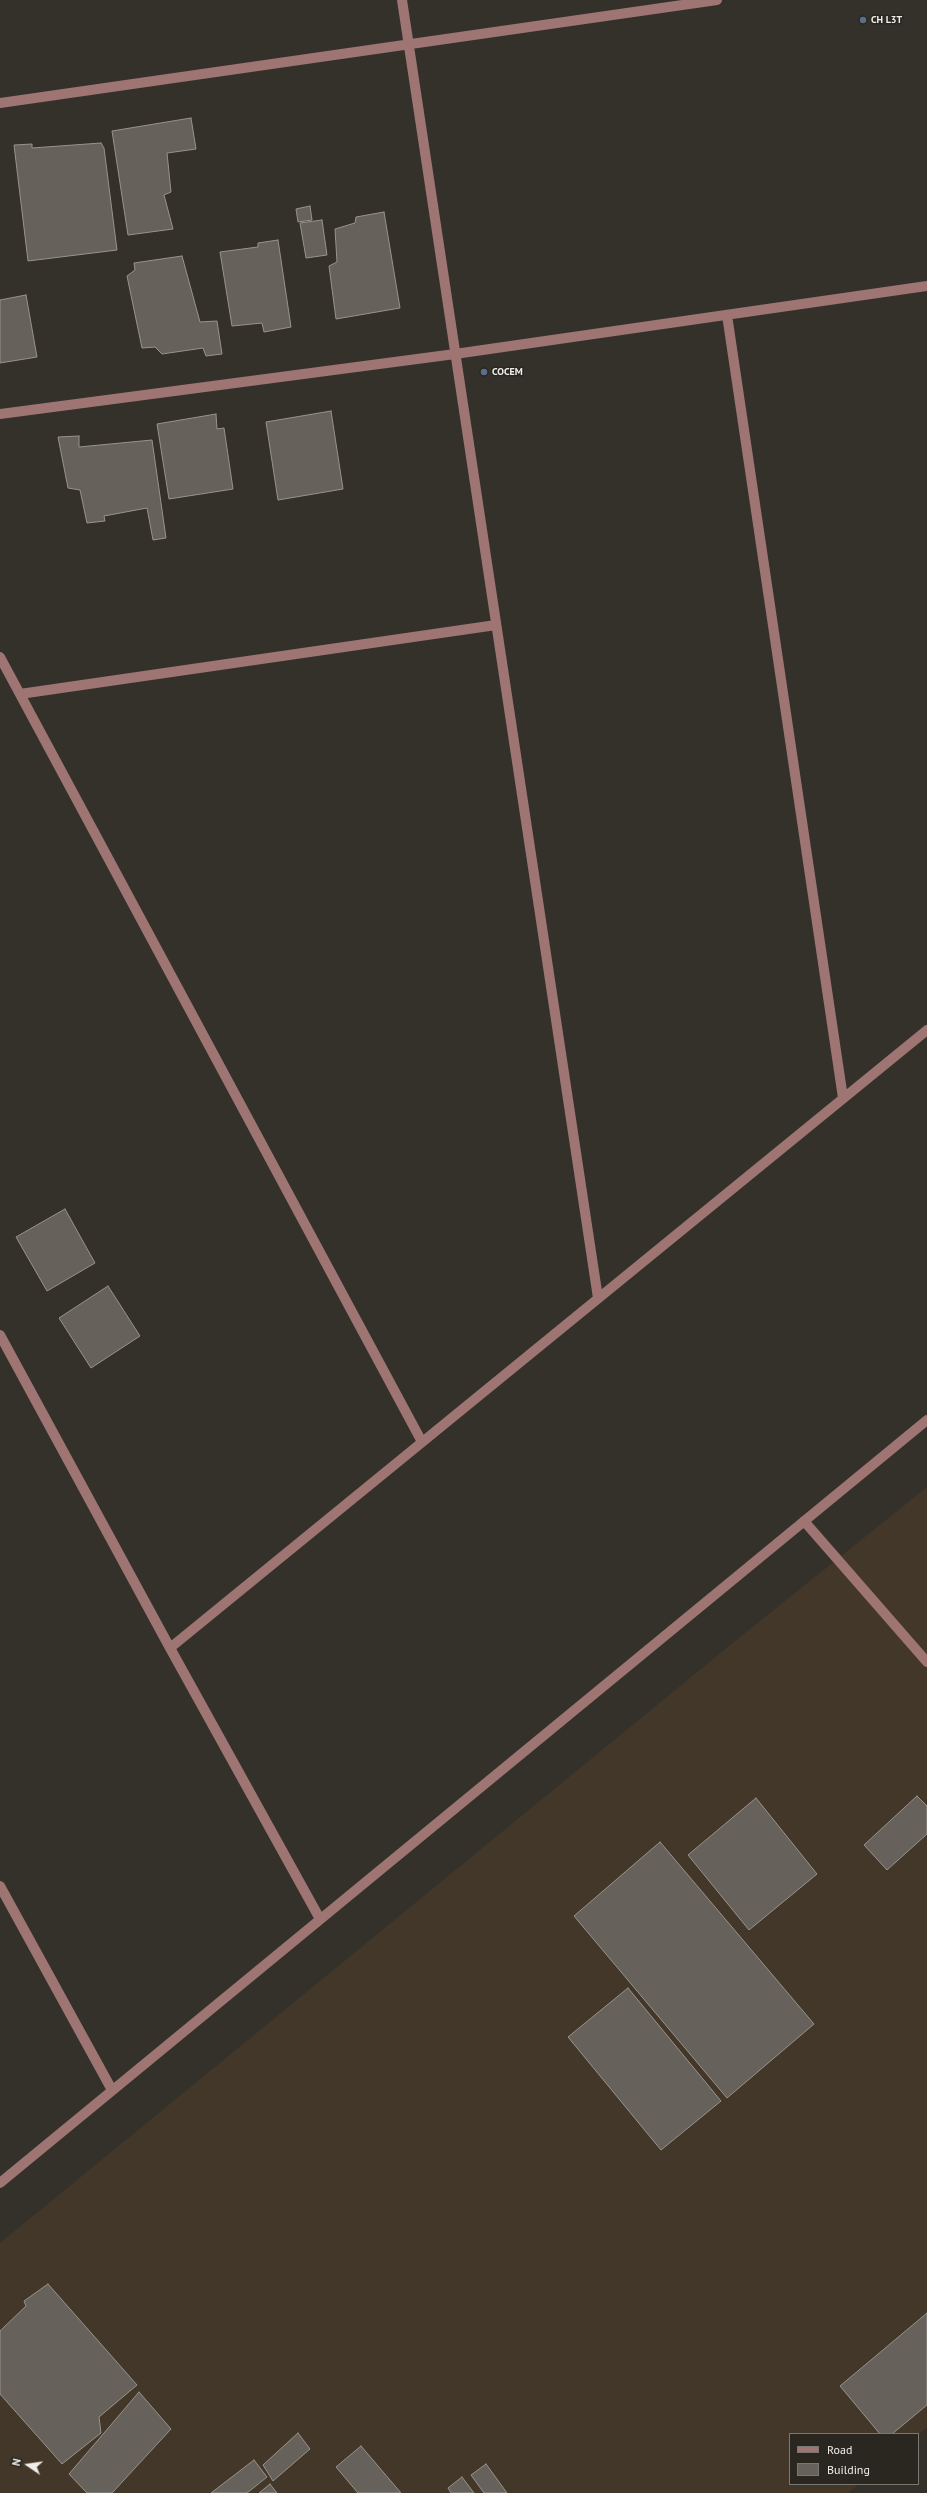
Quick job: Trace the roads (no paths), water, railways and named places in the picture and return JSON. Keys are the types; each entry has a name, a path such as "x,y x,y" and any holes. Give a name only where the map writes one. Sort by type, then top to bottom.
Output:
{"street":[{"path":"402,0 598,1298"},
{"path":"0,103 716,0"},
{"path":"0,414 456,354 927,286"},
{"path":"727,315 843,1098"},
{"path":"20,694 496,625"},
{"path":"0,657 422,1442"},
{"path":"170,1648 927,1030"},
{"path":"0,1335 170,1648 320,1919"},
{"path":"0,2183 927,1420"},
{"path":"804,1521 927,1662"},
{"path":"0,1886 112,2090"}],"place":[{"name":"CH L3T","path":"863,20"},
{"name":"COCEM","path":"484,372"}]}
